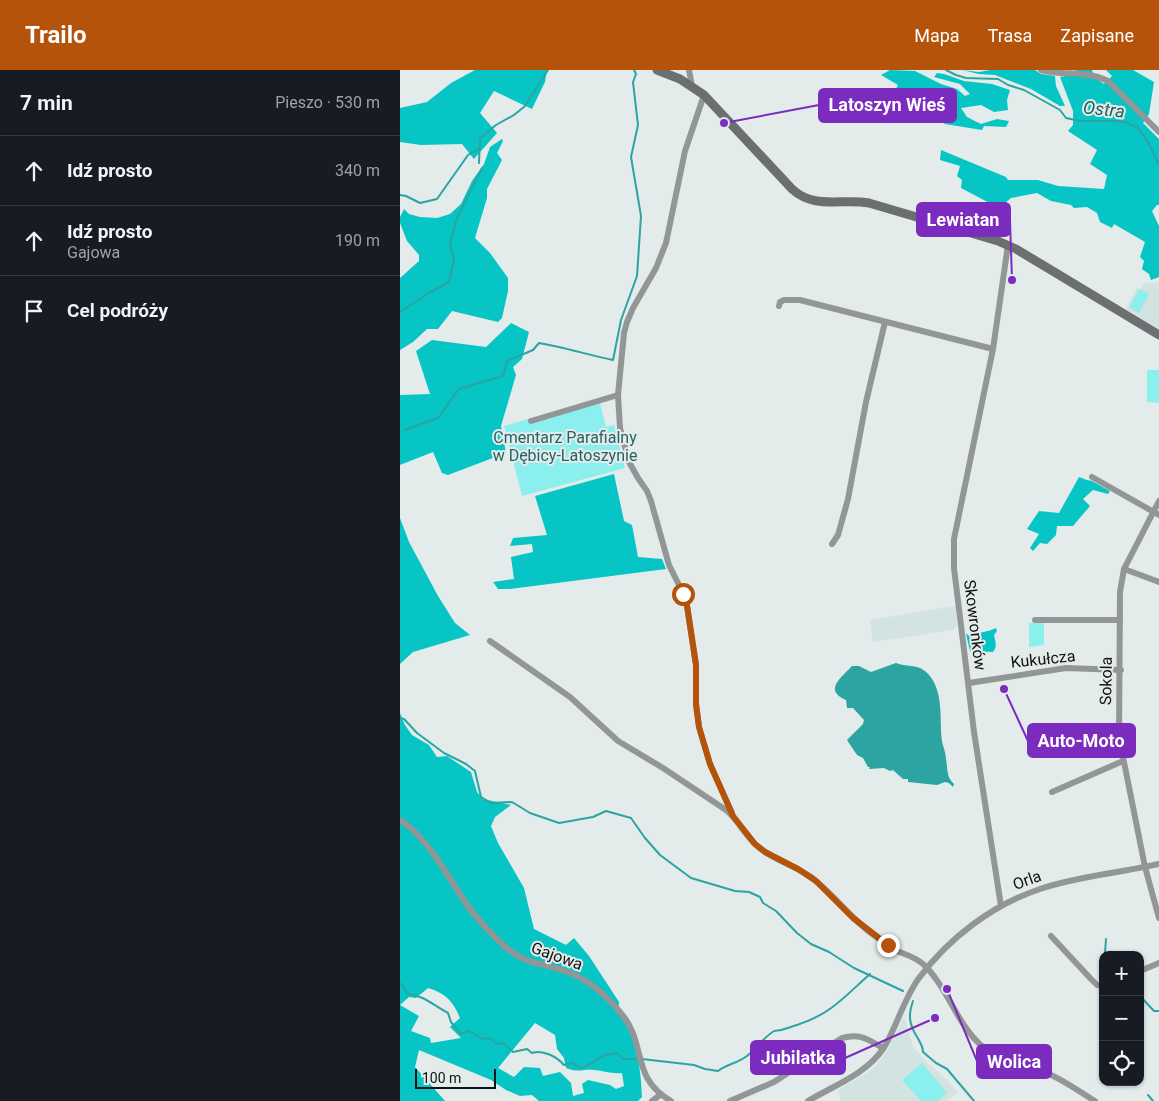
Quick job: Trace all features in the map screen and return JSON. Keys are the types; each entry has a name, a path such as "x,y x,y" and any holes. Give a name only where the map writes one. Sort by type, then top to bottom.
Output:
{"street":[{"path":"657,70 692,86 704,95 792,188 804,198 816,202 848,201 869,203 1008,245 1159,336"},
{"path":"689,70 692,86"},
{"path":"1041,70 1057,73 1088,72 1100,76 1159,132"},
{"path":"704,95 686,151 666,244 656,268 627,322 623,341 618,395 620,428 629,462 649,496 668,565 686,599 696,665 696,704 700,733 710,764 733,816 750,840 765,852 809,876 873,935 897,951 915,958 927,968 970,1032 983,1046 998,1055 1050,1075 1095,1101"},
{"name":"Skowronków","path":"1001,906 974,732 954,568 954,539 993,349 1008,245"},
{"path":"779,306 780,302 784,300 800,300 993,349"},
{"path":"832,544 838,535 850,491 866,402 884,322"},
{"path":"531,421 618,395"},
{"path":"1092,477 1156,513"},
{"name":"Sokola","path":"1159,501 1156,513 1124,569 1120,592 1119,737 1145,867 1159,918"},
{"path":"1124,569 1159,582"},
{"path":"1035,620 1120,620"},
{"path":"490,641 570,698 618,741 663,768 733,816"},
{"name":"Kukułcza","path":"969,683 1066,668 1120,670"},
{"path":"1052,792 1123,761"},
{"name":"Gajowa","path":"400,820 421,839 450,878 473,914 509,950 530,962 562,970 579,977 596,989 616,1008 631,1027 647,1080 660,1095 671,1101"},
{"name":"Orla","path":"927,968 961,934 1001,906 1040,889 1092,876 1159,864"},
{"path":"1051,936 1099,985"},
{"path":"1144,969 1159,963"},
{"path":"808,1101 864,1068 883,1048 910,995 927,968"},
{"path":"730,1101 774,1082 842,1038 853,1035 864,1037 883,1048"},
{"path":"652,1101 660,1095"}],"shaded area":[{"path":"475,70 547,70 545,82 532,109 494,91 480,113 497,133 474,159 462,144 421,145 400,142 400,108 427,102 451,83"},
{"path":"890,70 915,71 941,84 957,89 965,96 970,94 960,84 934,77 937,73 944,74 964,81 992,84 1010,90 1007,100 1008,110 994,112 981,105 961,108 967,117 981,124 997,119 1009,121 1006,127 984,126 982,130 945,124 913,100 891,98 898,85 881,75"},
{"path":"962,70 979,72 990,70 1035,70 1041,74 1055,76 1056,86 1065,106 1060,106 1031,89 995,75"},
{"path":"1076,70 1092,70 1094,77 1104,84 1112,76 1106,70 1133,70 1154,82 1149,114 1143,123 1159,139 1159,205 1152,211 1159,226 1159,277 1151,280 1149,274 1142,269 1144,261 1140,257 1145,242 1114,224 1112,228 1100,222 1097,213 1087,207 1074,208 1071,205 1051,201 1037,193 1011,198 999,208 961,188 962,180 957,176 960,166 940,160 941,150 1006,177 1008,180 1038,180 1058,186 1104,189 1107,175 1090,164 1097,150 1068,131 1073,125 1073,111 1060,77 1078,74"},
{"path":"502,139 503,141 497,153 502,160 487,189 487,198 475,238 490,253 508,278 508,291 502,318 498,322 452,311 438,329 427,329 413,342 400,350 400,278 419,261 419,255 407,241 400,223 400,217 404,209 409,214 420,217 437,218 450,214 461,204 472,181 484,164 490,147"},
{"path":"1159,282 1159,329 1126,309 1137,288 1141,289 1144,283"},
{"path":"511,323 529,332 522,359 513,367 516,375 501,426 506,453 448,475 442,473 433,452 400,465 400,395 430,394 416,351 432,340 486,347"},
{"path":"614,474 624,521 632,525 638,557 662,559 666,569 498,589 493,582 514,579 511,557 533,552 532,544 510,546 513,538 547,535 535,496"},
{"path":"1079,477 1092,481 1110,491 1108,494 1093,490 1083,499 1090,506 1073,526 1057,526 1056,535 1047,544 1040,543 1033,551 1030,548 1039,534 1027,529 1039,511 1059,513"},
{"path":"400,518 409,542 438,596 455,623 470,635 413,652 400,664"},
{"path":"955,606 957,626 953,630 873,642 870,620"},
{"path":"996,628 997,631 994,635 996,646 993,652 970,651 966,634 971,636"},
{"path":"896,663 922,669 936,686 940,704 942,741 946,754 948,773 954,784 953,787 945,782 937,785 908,782 908,779 903,779 893,770 890,771 884,768 869,769 870,767 868,767 863,758 857,755 847,740 863,724 864,720 853,708 847,708 846,700 836,692 835,688 839,679 852,666 859,666 871,672"},
{"path":"400,713 412,735 429,745 437,757 447,756 471,772 477,792 483,799 511,805 495,817 491,826 498,843 524,888 534,929 566,945 574,938 589,956 619,1002 618,1013 630,1031 637,1053 642,1097 638,1101 539,1101 532,1095 520,1096 506,1090 491,1080 419,1050 415,1067 445,1101 400,1101","holes":["428,988 444,995 451,1002 460,1018 450,1027 461,1038 431,1043 430,1038 411,1031 419,1016 400,1005 409,997 416,998","535,1023 555,1035 557,1049 564,1058 566,1068 622,1073 624,1086 616,1089 610,1085 588,1080 582,1084 584,1093 573,1096 571,1083 560,1072 543,1076 540,1068 524,1067 514,1077 498,1068"]},
{"path":"904,1017 915,1049 958,1092 946,1101 841,1101 838,1090 870,1071 881,1060"}],"green space":[{"path":"1139,289 1149,294 1139,313 1129,307"},
{"path":"1147,370 1159,370 1159,403 1147,402"},
{"name":"Cmentarz Parafialny w Dębicy-Latoszynie","path":"599,399 606,427 614,425 625,468 522,496 504,426"},
{"path":"1044,622 1044,645 1029,647 1029,623"},
{"path":"922,1063 947,1093 938,1101 921,1101 902,1080"}],"waterway":[{"path":"479,163 480,138 525,106 548,70"},
{"path":"405,430 438,418 459,389 503,376 507,361 533,350 539,343 613,360 621,320 637,276 641,216 631,157 638,125 633,82 636,74 634,70"},
{"name":"Ostra","path":"946,70 966,78 998,79 1008,85 1024,90 1060,110 1066,118 1080,121 1117,121 1128,123 1138,128 1148,142 1159,165"},
{"path":"400,195 420,203 437,199 468,155 478,149"},
{"path":"400,312 449,282 454,260 450,244 457,218 482,168"},
{"path":"400,718 404,719 417,733 444,753 466,764 475,771 481,797 491,803 512,802 530,813 559,823 593,817 606,811 631,818 660,855 691,878 735,891 749,892 760,897 763,903 776,911 797,933 811,944 829,952 854,968 903,991"},
{"path":"1105,951 1106,939"},
{"path":"642,1059 694,1065 718,1071 747,1056 774,1031 809,1021 819,1016 870,974"},
{"path":"400,984 402,984 407,994 424,999 448,1013 451,1022 461,1034 469,1031 483,1039 490,1038 497,1044 503,1043 513,1052 527,1049 532,1053 541,1052 558,1059 564,1065 573,1063 580,1068 605,1055 617,1053 623,1059 637,1059"},
{"path":"1144,1000 1154,1011 1159,1011"},
{"path":"913,1001 910,1011 911,1024 923,1052 947,1069 974,1101"},
{"path":"1148,1095 1153,1101"}],"place":[{"name":"Latoszyn Wieś","path":"724,123"},
{"name":"Lewiatan","path":"1012,280"},
{"name":"Auto-Moto","path":"1004,689"},
{"name":"Wolica","path":"947,989"},
{"name":"Jubilatka","path":"935,1018"}],"route":[{"path":"683,594 686,599 696,665 696,704 699,727 710,764 733,816 755,844 765,852 798,869 816,881 853,918 888,945"}]}
